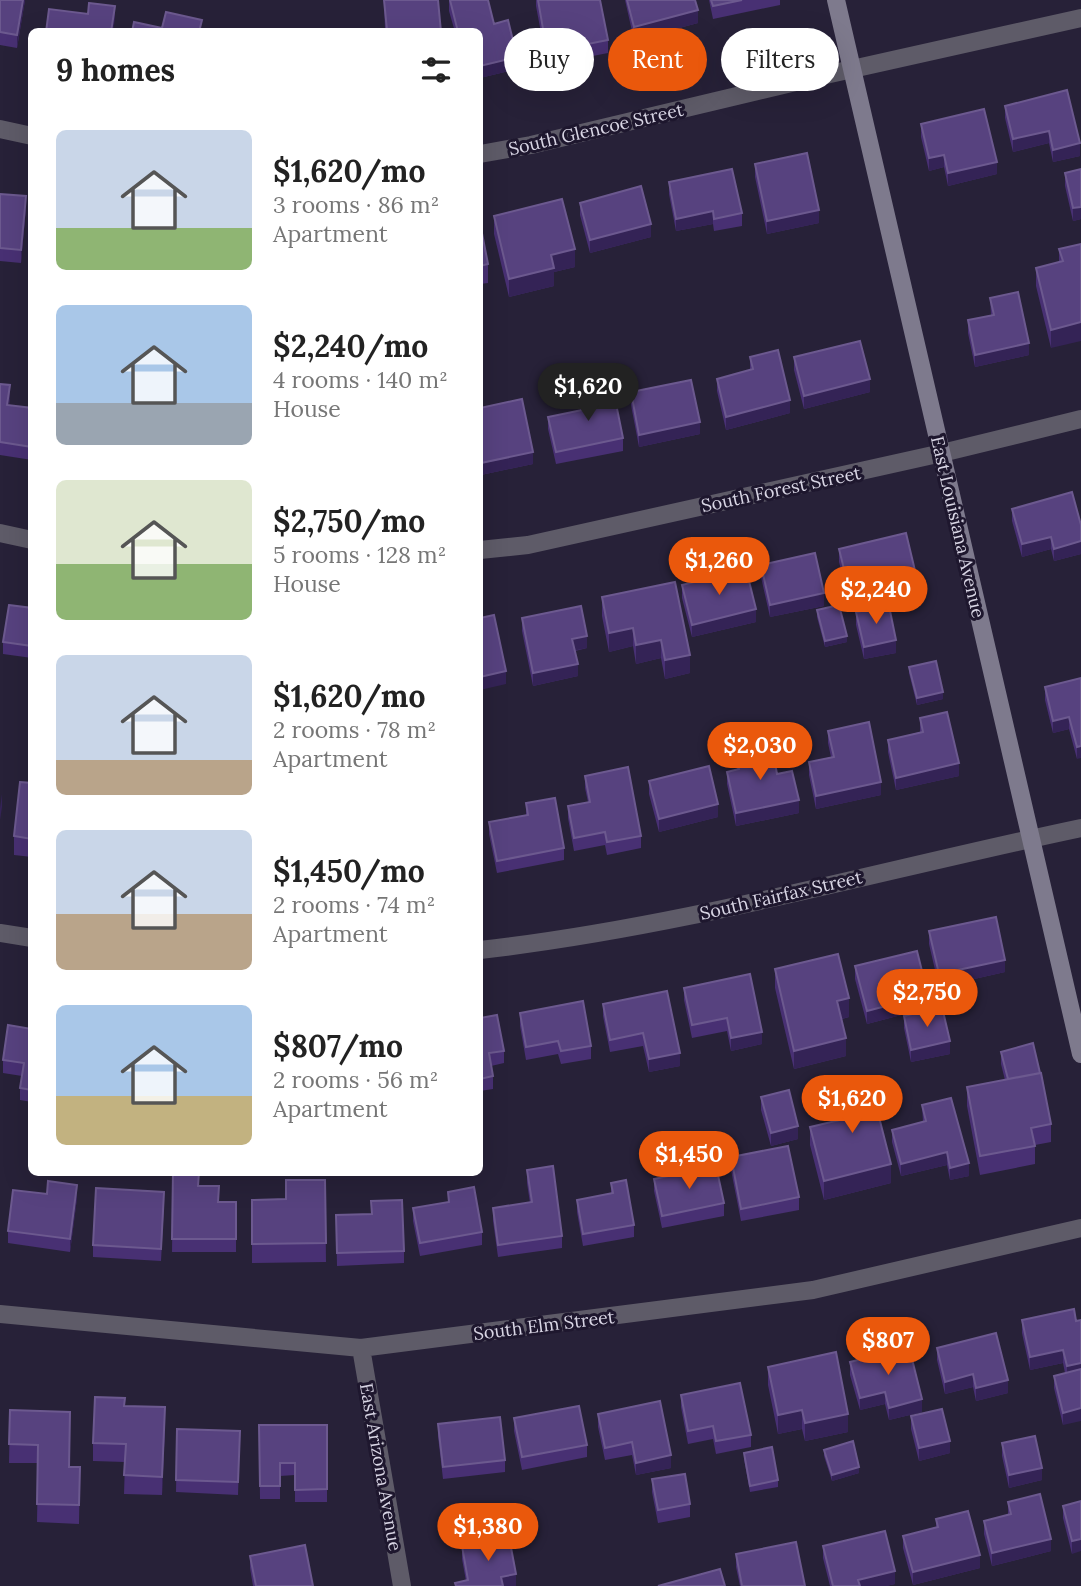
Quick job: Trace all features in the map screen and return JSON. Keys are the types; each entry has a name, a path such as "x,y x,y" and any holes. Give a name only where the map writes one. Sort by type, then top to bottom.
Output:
{"street":[{"name":"East Louisiana Avenue","path":"836,0 1081,1054"},
{"name":"South Glencoe Street","path":"483,153 531,145 1081,18"},
{"path":"0,128 28,135"},
{"name":"South Forest Street","path":"483,550 528,545 942,453 1081,419"},
{"path":"0,533 28,539"},
{"name":"South Fairfax Street","path":"483,950 578,937 672,920 1081,828"},
{"path":"0,933 28,937"},
{"name":"South Elm Street","path":"0,1314 361,1348 813,1290 1081,1228"},
{"name":"East Arizona Avenue","path":"361,1348 402,1586"}],"building":[{"path":"0,0 23,0 17,35 0,32"},
{"path":"384,0 438,0 441,28 387,28"},
{"path":"450,0 488,0 494,24 508,20 510,28 504,28 504,60 483,65 483,28 457,28"},
{"path":"538,0 600,0 608,40 594,43 594,28 543,28"},
{"path":"627,0 695,0 698,10 634,27"},
{"path":"711,0 742,0 713,6"},
{"path":"89,3 115,6 112,28 47,28 49,9 88,14"},
{"path":"166,12 202,20 200,28 162,28"},
{"path":"134,22 162,28 133,28"},
{"path":"1067,90 1080,143 1053,150 1049,131 1013,139 1005,106"},
{"path":"984,109 997,162 948,173 944,155 929,158 921,124"},
{"path":"807,153 819,210 767,221 755,164"},
{"path":"732,169 742,213 714,219 713,211 676,219 669,182"},
{"path":"1081,169 1081,207 1073,208 1065,173"},
{"path":"641,186 651,224 590,240 580,203"},
{"path":"0,194 26,196 21,250 0,248"},
{"path":"562,199 575,249 551,255 554,268 509,279 494,216"},
{"path":"483,238 488,264 483,265"},
{"path":"1081,244 1081,322 1051,330 1036,268 1063,261 1059,249"},
{"path":"1018,292 1029,343 975,355 968,320 994,315 990,298"},
{"path":"860,341 870,379 804,396 794,357"},
{"path":"778,350 790,400 726,417 717,379 753,369 750,357"},
{"path":"691,380 700,422 639,435 631,392"},
{"path":"0,384 10,385 7,405 28,408 28,446 0,442"},
{"path":"613,389 623,438 556,452 548,417 582,410 579,396"},
{"path":"522,399 533,452 483,463 483,407"},
{"path":"1072,492 1081,525 1081,541 1054,549 1051,537 1022,544 1012,509"},
{"path":"906,533 917,579 884,586 882,576 848,585 839,549"},
{"path":"815,553 824,593 770,605 761,565"},
{"path":"746,569 756,609 692,625 682,585"},
{"path":"675,582 690,655 665,660 661,640 636,645 633,628 609,633 602,597"},
{"path":"9,605 28,607 28,645 3,642"},
{"path":"839,605 847,636 825,641 817,610"},
{"path":"581,606 587,636 572,639 578,664 533,673 522,618"},
{"path":"889,606 896,640 864,647 856,612"},
{"path":"494,615 506,671 483,676 483,617"},
{"path":"936,661 943,692 917,698 909,667"},
{"path":"1081,678 1081,746 1077,747 1069,717 1053,721 1045,687"},
{"path":"947,712 959,763 896,778 888,740 923,732 920,718"},
{"path":"869,722 881,782 816,796 809,762 834,757 828,731"},
{"path":"772,747 777,774 792,771 799,800 736,813 727,772 739,769 736,754"},
{"path":"709,766 718,804 659,819 649,781"},
{"path":"628,767 641,836 607,842 605,832 574,838 568,806 590,802 585,776"},
{"path":"20,782 28,783 28,838 14,836"},
{"path":"555,798 564,848 497,861 489,822 528,815 526,803"},
{"path":"996,917 1005,960 939,974 929,931"},
{"path":"917,951 928,995 867,1011 855,966"},
{"path":"838,954 849,998 837,1001 846,1038 794,1051 775,969"},
{"path":"750,974 762,1032 731,1038 727,1018 692,1025 684,988"},
{"path":"667,991 680,1053 649,1059 643,1033 610,1040 603,1004"},
{"path":"583,1001 591,1046 561,1051 558,1041 526,1047 520,1013"},
{"path":"942,1007 950,1041 911,1050 904,1016"},
{"path":"497,1015 504,1051 489,1053 493,1076 483,1078 483,1017"},
{"path":"8,1025 28,1028 28,1089 20,1088 24,1063 3,1060"},
{"path":"1033,1043 1040,1073 1008,1079 1001,1052"},
{"path":"1041,1073 1051,1124 1031,1128 1035,1146 980,1156 967,1087"},
{"path":"869,1078 891,1164 824,1181 810,1127 844,1119 836,1087"},
{"path":"789,1090 798,1126 771,1133 761,1097"},
{"path":"951,1098 969,1163 950,1168 947,1152 901,1164 892,1130 926,1121 922,1105"},
{"path":"788,1146 799,1197 741,1209 731,1157"},
{"path":"553,1166 562,1236 498,1245 493,1208 532,1202 527,1170"},
{"path":"716,1166 724,1203 662,1216 654,1179"},
{"path":"173,1176 199,1176 198,1186 219,1186 218,1202 236,1202 236,1239 172,1239"},
{"path":"286,1180 325,1180 326,1243 252,1244 252,1200 286,1199"},
{"path":"626,1180 634,1225 583,1234 577,1200 613,1193 611,1183"},
{"path":"48,1181 77,1185 70,1239 8,1231 13,1190 47,1194"},
{"path":"474,1187 482,1232 420,1243 413,1208 449,1202 448,1192"},
{"path":"96,1188 164,1192 161,1249 93,1245"},
{"path":"402,1200 404,1251 337,1253 336,1215 372,1214 371,1201"},
{"path":"1074,1309 1076,1321 1081,1320 1081,1363 1067,1366 1063,1350 1030,1357 1022,1320"},
{"path":"996,1333 1008,1380 976,1388 973,1374 945,1382 937,1348"},
{"path":"909,1347 922,1399 889,1408 885,1392 860,1398 850,1362"},
{"path":"836,1352 848,1414 805,1423 802,1410 778,1415 768,1367"},
{"path":"1081,1369 1081,1408 1063,1413 1054,1376"},
{"path":"740,1383 751,1435 716,1441 713,1426 688,1431 681,1395"},
{"path":"95,1397 125,1398 124,1406 165,1407 162,1477 124,1475 126,1444 93,1443"},
{"path":"660,1401 671,1455 636,1463 632,1442 605,1448 598,1414"},
{"path":"579,1406 587,1445 522,1457 514,1418"},
{"path":"942,1409 950,1441 919,1448 911,1416"},
{"path":"10,1410 70,1412 69,1467 80,1467 79,1505 37,1504 38,1445 9,1444"},
{"path":"500,1417 505,1460 443,1467 438,1424"},
{"path":"259,1425 327,1425 327,1489 295,1490 295,1463 280,1463 280,1486 260,1486"},
{"path":"177,1429 240,1431 238,1482 176,1480"},
{"path":"1035,1436 1042,1468 1009,1475 1002,1443"},
{"path":"853,1441 859,1467 832,1475 824,1450"},
{"path":"772,1447 778,1480 750,1486 744,1453"},
{"path":"685,1474 690,1504 658,1510 652,1479"},
{"path":"1040,1494 1051,1539 992,1553 984,1521 1011,1514 1008,1502"},
{"path":"1081,1501 1081,1539 1072,1541 1063,1506"},
{"path":"968,1511 980,1555 913,1572 903,1536 938,1527 936,1519"},
{"path":"885,1531 895,1571 858,1580 860,1586 833,1586 823,1546"},
{"path":"509,1537 516,1574 501,1577 503,1586 456,1586 455,1583 468,1580 462,1546"},
{"path":"796,1542 805,1586 742,1586 736,1554"},
{"path":"305,1545 313,1586 256,1586 250,1556"},
{"path":"720,1569 725,1586 658,1586"}]}
